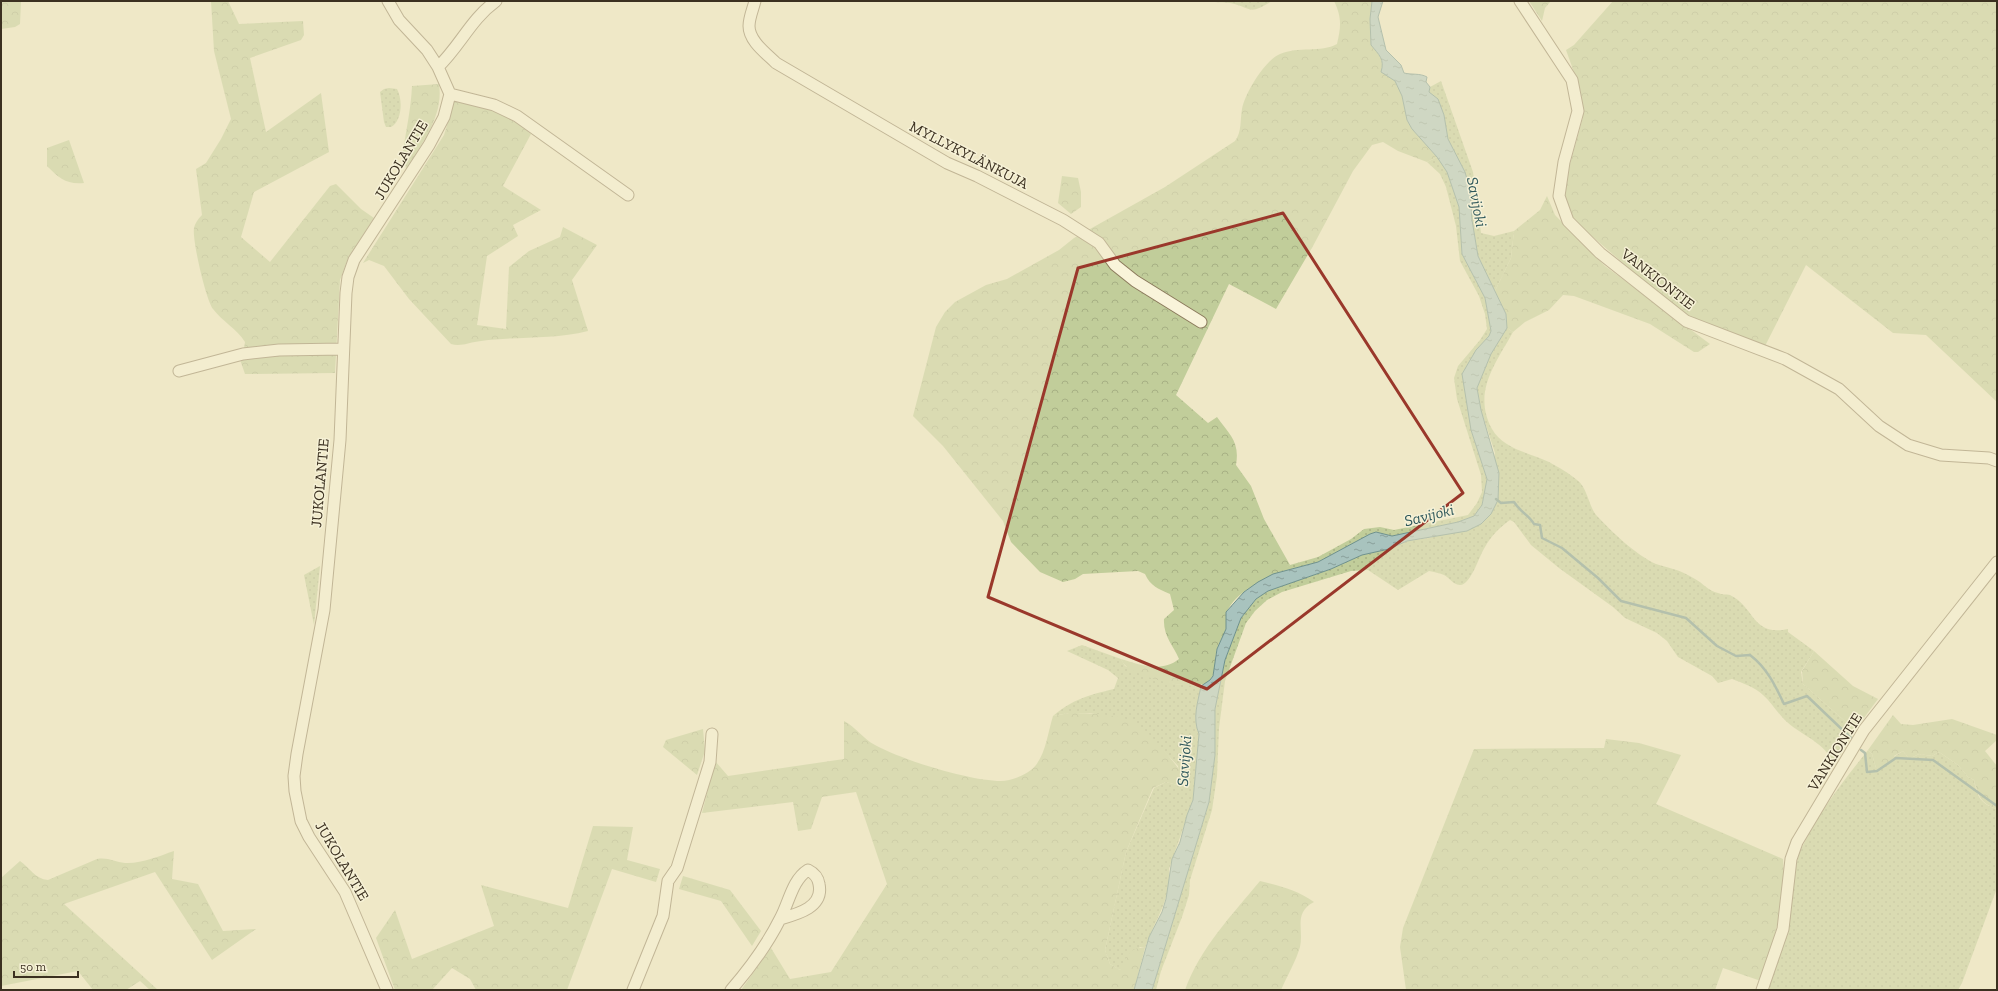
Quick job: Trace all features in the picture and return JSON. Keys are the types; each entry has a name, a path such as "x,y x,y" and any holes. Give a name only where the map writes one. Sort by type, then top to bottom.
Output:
{"street":[{"path":"388,1 399,20 427,50 438,67 450,94 494,105 517,116 628,195"},
{"path":"438,67 451,55 474,20 496,1"},
{"name":"MYLLYKYLÄNKUJA","path":"755,1 749,26 752,36 762,50 776,62 947,163 977,176 1063,220 1099,243 1115,264 1135,281 1201,322"},
{"name":"VANKIONTIE","path":"1520,1 1572,80 1578,110 1564,162 1559,196 1568,221 1600,253 1686,321 1785,359 1839,389 1879,426 1908,445 1941,455 1989,458 1997,461"},
{"name":"JUKOLANTIE","path":"387,990 345,892 309,837 301,821 295,791 294,776 324,610 340,440 343,349 348,277 354,260 430,145 444,117 450,94"},
{"path":"180,371 243,354 279,350 343,349"},
{"name":"VANKIONTIE","path":"1762,990 1783,929 1791,859 1797,842 1864,730 1997,562"},
{"path":"633,990 663,916 668,881 677,868 710,762 712,734"},
{"path":"732,990 754,962 780,919"}],"highlighted area":[{"path":"1283,213 1463,493 1207,689 988,597 1078,268"}],"green space":[{"path":"1,1 21,1 20,24 15,27 1,29"},
{"path":"211,1 228,1 239,24 303,21 304,35 301,40 250,58 266,132 321,93 329,152 254,192 241,237 270,262 330,186 336,184 361,209 374,218 348,258 340,280 335,373 245,374 237,351 244,348 245,342 242,337 213,309 203,283 194,235 195,224 202,215 196,169 206,163 231,119 214,51"},
{"path":"1210,1 1272,1 1264,6 1251,10 1230,3"},
{"path":"1334,1 1372,1 1370,19 1371,45 1382,60 1381,72 1396,81 1402,96 1407,120 1412,129 1437,157 1427,162 1398,151 1383,142 1372,145 1353,171 1313,246 1276,309 1229,284 1176,395 1208,423 1217,417 1230,434 1237,450 1236,465 1251,486 1264,519 1290,565 1282,571 1248,589 1233,602 1226,613 1226,629 1217,649 1212,678 1209,681 1202,684 1180,685 1155,679 1133,671 1125,665 1121,659 1143,665 1158,667 1165,666 1179,659 1167,635 1164,625 1164,619 1174,610 1170,594 1155,587 1145,574 1138,571 1083,574 1075,579 1063,582 1040,572 1011,542 1003,521 943,446 913,416 936,327 945,312 955,302 986,285 1007,279 1059,250 1074,238 1165,187 1235,141 1239,134 1242,109 1247,94 1256,78 1274,57 1294,50 1324,48 1337,44 1340,17"},
{"path":"1529,1 1551,1 1545,8 1542,21"},
{"path":"1613,1 1997,1 1997,402 1926,335 1893,333 1806,265 1764,348 1693,319 1652,288 1572,219 1564,196 1570,164 1583,117 1580,89 1566,50 1574,45"},
{"path":"1441,81 1473,172 1481,233 1494,236 1514,231 1511,258 1495,291 1478,256 1472,220 1470,190 1465,172 1448,139 1444,115 1429,92 1430,87"},
{"path":"439,84 440,96 435,118 425,139 406,170 403,154 410,111 412,86"},
{"path":"389,88 397,89 401,104 399,115 395,124 391,127 386,127 380,92"},
{"path":"455,99 496,111 512,120 531,134 503,186 541,210 513,225 518,236 487,256 477,325 506,329 509,267 529,251 560,237 563,227 597,245 572,280 588,331 562,336 494,340 458,345 451,344 409,299 384,266 369,260 363,263 444,135"},
{"path":"69,140 84,183 68,182 55,174 47,166 47,148"},
{"path":"1437,157 1447,172 1459,207 1462,254 1485,298 1491,331 1489,336 1476,350 1471,430 1487,479 1482,505 1474,516 1458,522 1392,536 1376,532 1318,562 1273,574 1290,565 1318,557 1351,539 1364,529 1380,527 1394,530 1468,515 1477,503 1482,492 1481,475 1457,399 1454,378 1458,366 1480,340 1487,329 1485,314 1479,296 1460,261 1456,226 1446,187 1440,174 1427,162"},
{"path":"1062,176 1078,178 1081,192 1081,207 1071,214 1058,203"},
{"path":"1547,196 1555,215 1605,266 1710,344 1698,352 1694,352 1650,324 1574,296 1563,295 1549,310 1525,322 1513,332 1507,328 1506,314 1495,291 1511,258 1514,231 1540,210"},
{"path":"1507,328 1513,332 1494,367 1485,390 1484,403 1486,415 1497,436 1518,450 1549,462 1581,483 1597,516 1617,536 1640,555 1656,564 1684,573 1714,592 1730,595 1745,606 1755,620 1767,629 1788,629 1788,632 1814,651 1801,672 1803,684 1855,730 1834,765 1826,751 1787,722 1760,692 1732,679 1718,683 1712,676 1678,657 1667,641 1657,633 1625,618 1613,607 1559,568 1531,545 1514,522 1510,520 1490,539 1471,575 1464,584 1460,585 1444,575 1429,571 1398,590 1368,570 1351,571 1282,592 1267,600 1255,611 1246,623 1225,681 1219,728 1217,776 1212,810 1190,880 1189,895 1182,917 1161,971 1156,990 1152,990 1209,802 1215,755 1215,709 1225,660 1241,618 1256,599 1268,591 1331,569 1362,555 1389,549 1407,541 1429,538 1481,524 1495,453 1481,410 1477,388 1491,354"},
{"path":"320,566 314,625 304,575"},
{"path":"1082,645 1121,659 1125,666 1175,684 1201,686 1196,716 1199,734 1193,800 1169,869 1168,890 1162,910 1145,948 1140,947 1120,970 1110,964 1105,950 1126,852 1154,788 1166,782 1181,786 1178,766 1134,723 1090,713 1069,713 1053,716 1067,705 1082,698 1114,689 1118,678 1108,670 1067,651"},
{"path":"1814,651 1853,686 1878,699 1855,730 1803,684 1802,671"},
{"path":"1069,713 1119,717 1134,722 1147,732 1161,747 1184,777 1181,786 1166,782 1153,788 1126,852 1105,950 1110,964 1120,970 1126,958 1132,951 1135,949 1145,948 1134,990 741,990 771,948 790,979 831,972 887,884 856,792 822,797 811,829 798,831 793,802 702,813 715,761 728,776 844,759 844,721 852,726 867,740 902,757 955,774 988,780 1005,781 1020,776 1036,765 1042,754 1053,716"},
{"path":"1893,715 1901,724 1913,725 1952,719 1997,735 1997,740 1985,751 1997,766 1997,809 1987,805 1981,799 1974,780 1968,777 1958,765 1939,752 1932,756 1919,754 1909,759 1903,751 1894,756 1894,764 1876,768 1872,754 1868,750"},
{"path":"703,729 705,751 697,775 663,747 666,740"},
{"path":"1606,739 1639,743 1681,755 1656,804 1783,859 1783,890 1781,906 1761,981 1723,968 1715,990 1406,990 1400,947 1403,928 1474,749 1604,748"},
{"path":"1868,750 1872,754 1876,768 1903,751 1909,759 1919,754 1932,756 1939,752 1958,765 1968,777 1974,780 1978,795 1983,802 1997,809 1997,888 1962,983 1958,990 1766,990 1799,854 1821,813"},
{"path":"593,826 633,827 627,860 660,869 656,882 612,869 567,990 476,990 470,979 452,968 432,990 395,990 376,938 395,910 412,959 494,926 481,885 568,908"},
{"path":"174,851 172,879 198,884 223,931 256,929 212,960 155,872 64,904 158,990 150,990 140,981 126,990 93,990 78,971 1,986 1,878 20,861 40,878 48,880 97,859 131,863 150,859"},
{"path":"683,876 730,890 761,931 752,946 721,901 679,889"},
{"path":"1260,881 1295,891 1314,902 1308,906 1301,916 1300,947 1281,990 1185,990 1191,975 1208,946 1228,919"}],"water":[{"path":"1372,1 1383,1 1378,17 1386,50 1401,65 1404,73 1427,77 1426,82 1430,87 1429,92 1438,99 1444,115 1448,139 1465,172 1470,190 1472,220 1478,256 1506,314 1507,328 1491,354 1477,388 1481,410 1499,473 1498,500 1491,514 1481,524 1467,531 1407,541 1389,549 1362,555 1331,569 1268,591 1256,599 1241,618 1225,660 1215,709 1215,755 1209,802 1152,990 1134,990 1149,937 1162,912 1166,899 1172,859 1180,842 1187,815 1193,800 1199,734 1196,722 1197,704 1201,686 1213,676 1217,649 1226,629 1226,612 1244,592 1273,574 1318,562 1376,532 1392,536 1458,522 1474,516 1482,505 1487,479 1471,430 1462,374 1476,350 1489,336 1491,331 1485,298 1462,254 1459,207 1447,172 1437,157 1412,129 1407,120 1402,96 1395,81 1381,72 1382,60 1371,45 1370,19"}],"waterway":[{"path":"1496,499 1501,503 1514,502 1534,524 1540,525 1542,538 1562,548 1598,578 1621,601 1686,618 1717,646 1736,656 1750,655 1766,671 1784,704 1807,696 1851,738"},
{"path":"1861,750 1865,753 1867,772 1877,771 1896,758 1933,760 1997,806"}],"water label":[{"name":"Savijoki","path":"1477,202"},
{"name":"Savijoki","path":"1429,515"},
{"name":"Savijoki","path":"1184,761"}]}
